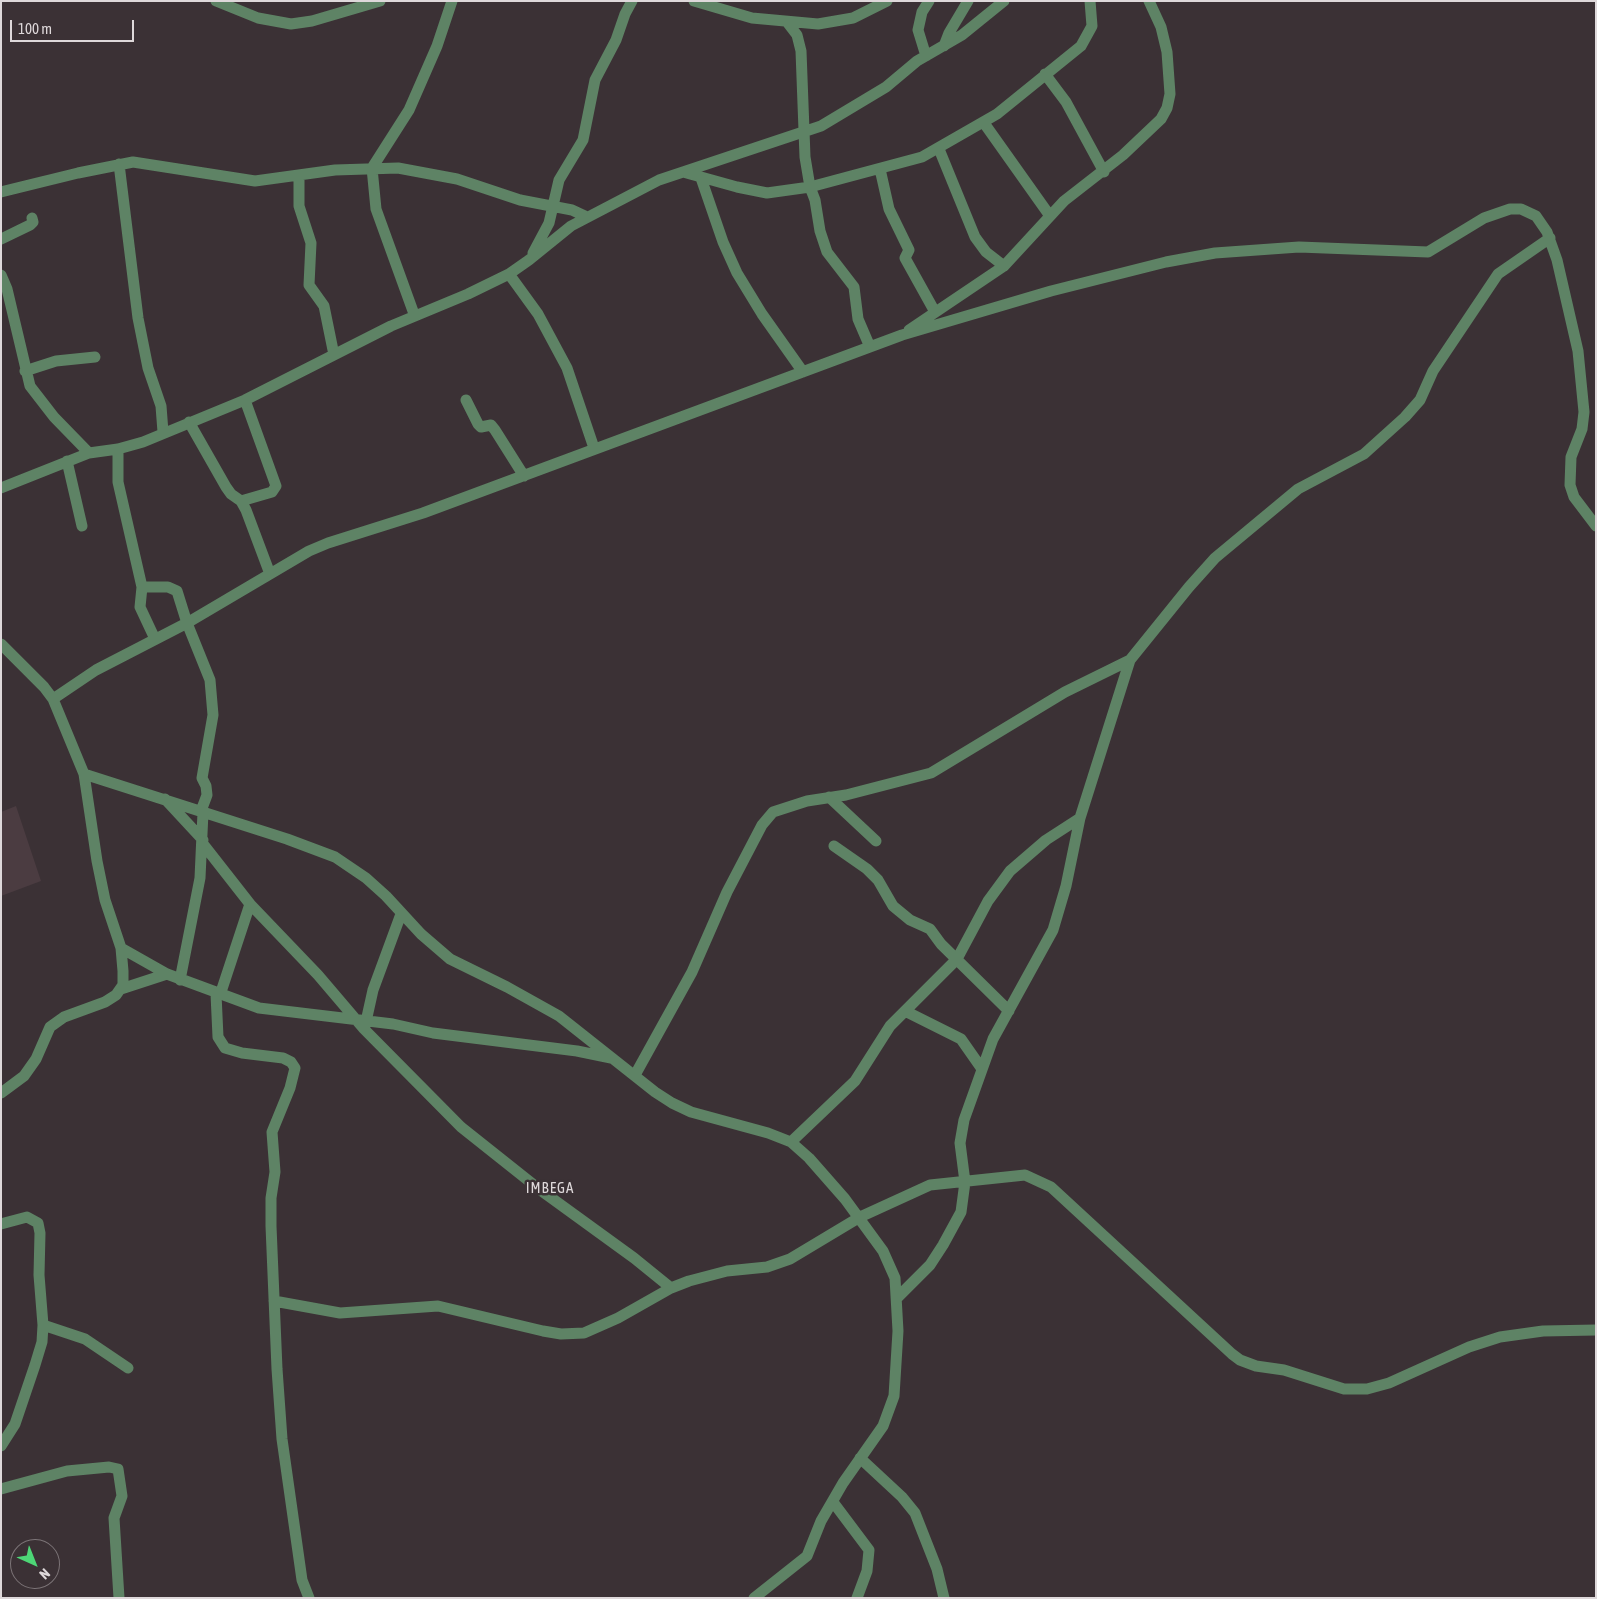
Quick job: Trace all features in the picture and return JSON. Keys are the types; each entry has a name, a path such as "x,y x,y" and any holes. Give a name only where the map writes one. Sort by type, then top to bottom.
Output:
{"street":[{"path":"216,1 258,18 291,24 312,21 380,1"},
{"path":"414,314 376,209 372,168 396,134 409,110 437,46 452,1"},
{"path":"529,260 549,223 559,180 583,140 595,80 616,40 625,14 632,1"},
{"path":"698,2 743,16 787,22 831,24 853,18 887,1"},
{"path":"926,56 918,30 922,12 929,1"},
{"path":"944,46 949,33 968,1"},
{"path":"1,488 89,453 118,449 143,442 163,432 244,400 414,314 468,294 509,274 571,226 659,180 804,133 839,116 886,87 926,56 977,24 1004,1"},
{"path":"683,172 755,192 768,192 810,187 914,160 939,149 984,124 1076,51 1090,34 1092,26 1090,1"},
{"path":"902,335 935,312 972,290 1004,266 1077,190 1104,172 1152,130 1167,108 1170,94 1167,52 1161,27 1149,1"},
{"path":"787,22 797,35 801,51 800,74 805,108 805,158 823,241 831,258 854,287 858,318 870,347"},
{"path":"1045,74 1066,102 1104,172"},
{"path":"984,124 1050,216"},
{"path":"939,149 975,237 986,252 1004,266"},
{"path":"1,192 119,164 148,163 255,181 335,170 398,168 442,175 473,183 520,200 572,210 587,217"},
{"path":"119,164 140,325 148,368 161,406 163,432"},
{"path":"880,169 889,209 910,252 905,258 935,312"},
{"path":"299,175 299,206 311,242 309,285 324,306 334,355"},
{"path":"701,178 723,242 738,273 762,314 802,372"},
{"path":"53,699 96,670 187,623 309,550 328,542 423,513 902,335 1051,291 1166,262 1215,253 1299,247 1428,252 1503,210 1530,212 1541,222 1550,238 1568,300 1578,351 1584,412 1582,429 1571,457 1570,485 1577,501 1596,526"},
{"path":"1,238 30,225 33,222 32,218"},
{"path":"897,1298 919,1278 944,1245 961,1212 965,1182 960,1143 962,1132 982,1069 994,1039 1053,930 1066,886 1080,818 1130,660 1188,587 1215,558 1298,488 1325,473 1353,461 1385,438 1420,400 1433,371 1498,274 1550,238"},
{"path":"509,274 538,314 567,368 594,448"},
{"path":"1,275 7,289 30,386 43,404 89,453"},
{"path":"25,371 56,361 95,357"},
{"path":"241,501 269,493 276,486 244,400"},
{"path":"466,400 478,424 481,427 491,425 524,476"},
{"path":"189,422 226,487 231,494 241,501 250,518 270,574"},
{"path":"118,449 118,482 142,586 140,608 156,639"},
{"path":"67,461 82,526"},
{"path":"142,586 176,589 180,595 187,623 207,671 213,707 203,772 207,795 202,812 203,842 200,878 180,980"},
{"path":"1,644 44,687 53,699 84,774 101,880 121,948 123,971 121,989"},
{"path":"635,1075 692,972 726,892 762,825 778,810 931,773 1065,692 1130,660"},
{"path":"84,774 165,799 335,857 366,878 386,896 401,914 450,959 507,987 559,1016 663,1098 691,1112 768,1133 791,1142 819,1169 860,1217 888,1261 895,1278 898,1339 894,1396 887,1418 821,1521 807,1556 754,1598"},
{"path":"829,797 876,841"},
{"path":"165,799 203,842 250,904 471,1135 671,1288"},
{"path":"791,1142 855,1081 890,1026 957,959 988,901 1010,871 1046,840 1080,818"},
{"path":"834,846 867,869 878,880 893,906 910,920 930,930 1009,1011"},
{"path":"250,904 218,994 217,1032 223,1046 235,1052 283,1058 291,1062 295,1068 272,1132 275,1172 271,1198 274,1301 282,1439 305,1595"},
{"path":"362,1023 401,914"},
{"path":"121,948 180,980 259,1008 577,1051 615,1059"},
{"path":"1,1094 24,1076 36,1060 50,1027 55,1022 111,999 121,989 167,974"},
{"path":"905,1012 961,1039 982,1069"},
{"path":"274,1301 340,1313 438,1306 543,1331 572,1334 596,1329 671,1288 727,1271 779,1263 860,1217 930,1185 941,1182 965,1182 1025,1175 1042,1181 1051,1187 1240,1360 1256,1366 1302,1374 1344,1389 1357,1390 1378,1387 1454,1353 1500,1337 1543,1331 1596,1330"},
{"path":"1,1224 27,1217 35,1220 40,1228 43,1325 42,1342 15,1424 1,1446"},
{"path":"43,1325 86,1339 128,1368"},
{"path":"860,1458 902,1497 915,1513 937,1569 944,1598"},
{"path":"1,1489 66,1471 109,1467 118,1469 122,1496 114,1518 119,1598"},
{"path":"833,1502 869,1550 868,1571 856,1598"}],"shaded area":[{"path":"16,806 41,881 1,896 1,812"}],"district":[{"name":"IMBEGA","path":"550,1188"}]}
